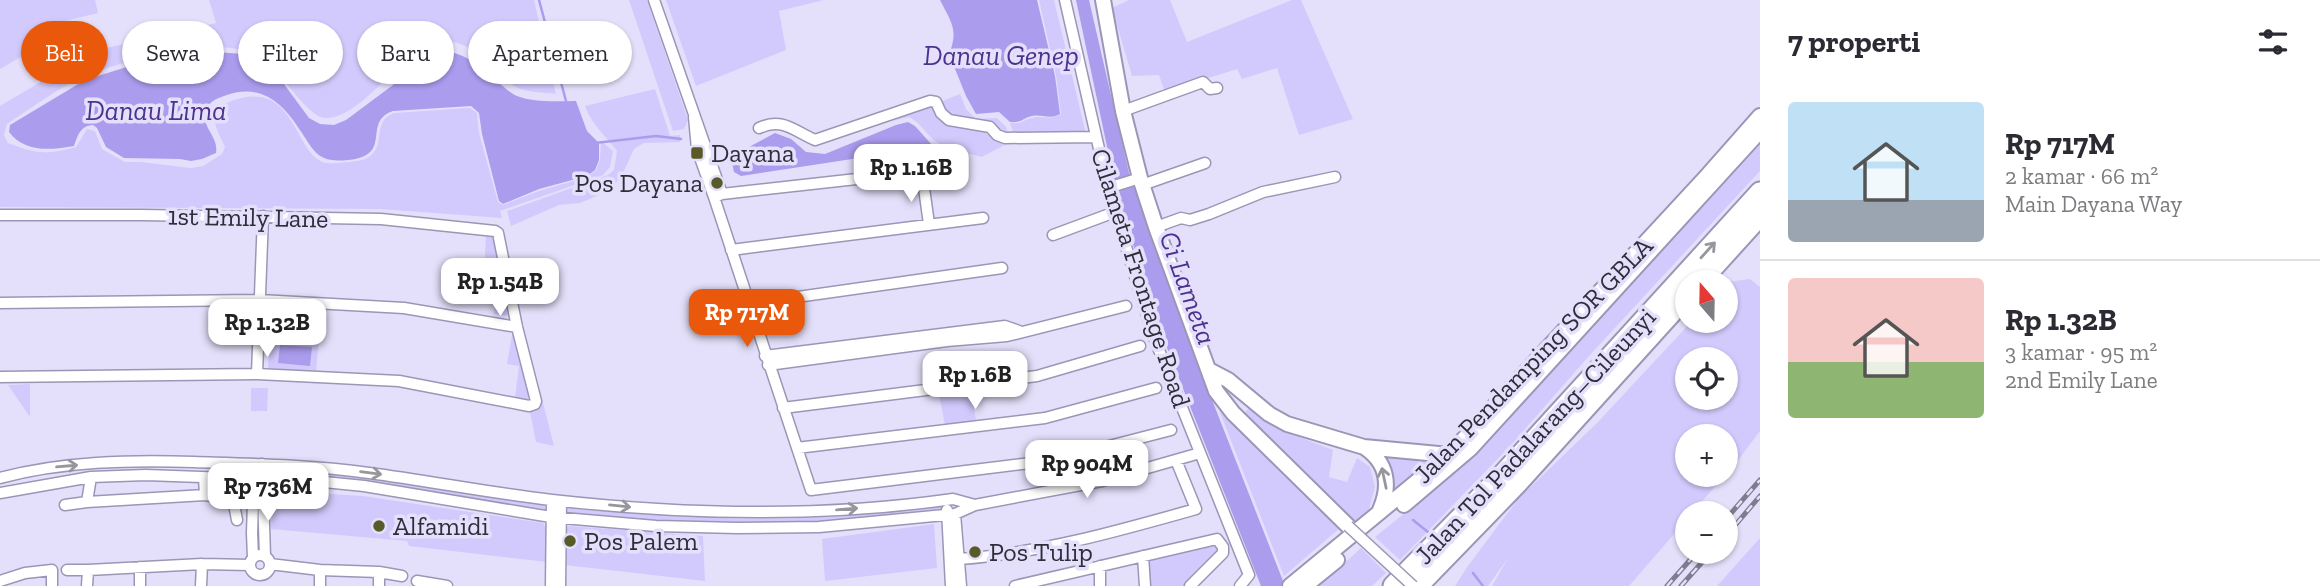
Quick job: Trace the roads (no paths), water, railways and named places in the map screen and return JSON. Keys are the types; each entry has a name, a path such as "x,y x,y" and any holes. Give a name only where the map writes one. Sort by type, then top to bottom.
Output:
{"highway":[{"name":"Jalan Tol Padalarang–Cileunyi","path":"1393,586 1502,475 1760,192"},
{"path":"1711,270 1760,216"},
{"name":"Jalan Tol Padalarang–Cileunyi","path":"1415,586 1517,484 1675,309"},
{"path":"1435,586 1468,544 1476,526"}],"street":[{"path":"654,0 694,117 748,304 811,490 1055,460 1171,430"},
{"name":"Cilameta Frontage Road","path":"1065,0 1115,212 1158,347 1249,575 1240,586"},
{"path":"1103,0 1139,181 1216,391 1233,413 1348,526 1415,586"},
{"path":"1124,111 1203,82 1210,89 1217,88"},
{"path":"759,128 770,123 785,124 815,140 933,101 949,120 990,127 997,135 1005,138 1096,137"},
{"name":"Jalan Pendamping SOR GBLA","path":"1296,585 1378,514 1452,459 1760,116"},
{"name":"Jalan Pendamping SOR GBLA","path":"1296,585 1452,459 1760,131"},
{"path":"1110,186 1205,163"},
{"path":"718,195 920,172 929,225"},
{"path":"1156,227 1181,218 1190,220 1209,214 1263,192 1335,177"},
{"path":"1053,235 1115,212"},
{"name":"1st Emily Lane","path":"0,215 381,219 495,231 498,233 517,327"},
{"path":"257,374 264,216"},
{"path":"731,250 983,218"},
{"path":"748,304 1002,268"},
{"path":"0,303 260,300 404,308 517,327 536,401 529,406 399,381 257,374 0,377"},
{"path":"767,361 1006,326 1019,331 1032,330 1126,306"},
{"path":"783,408 1037,376 1140,346"},
{"path":"1209,370 1228,380 1269,414 1287,424 1363,447 1452,459"},
{"path":"797,448 1045,418 1156,388"},
{"path":"1363,447 1373,454 1386,479 1387,495 1378,514"},
{"path":"0,493 91,477 146,475 364,486 556,517 656,526 819,527 951,514 975,505 1102,481 1200,453"},
{"path":"0,478 59,467 140,460 258,464 366,472 557,500 655,510 737,513 819,511 953,499 975,505"},
{"path":"960,559 1025,552 1113,533 1196,509 1176,460"},
{"path":"258,464 266,564 265,586"},
{"path":"87,502 91,477"},
{"path":"204,478 205,495"},
{"path":"253,586 252,533 259,480"},
{"path":"65,505 205,495 233,499 237,520"},
{"path":"551,586 557,500"},
{"path":"946,500 960,559 961,586"},
{"path":"951,514 951,586"},
{"path":"556,517 560,586"},
{"path":"1015,586 1057,582 1100,566 1217,539 1223,547 1223,553 1189,586"},
{"path":"67,570 202,564 252,565 261,555 266,564"},
{"path":"1143,556 1145,586"},
{"path":"201,586 202,564"},
{"path":"252,565 258,575 266,564"},
{"path":"266,564 402,576"},
{"path":"1100,566 1100,586"},
{"path":"140,567 140,586"},
{"path":"0,580 24,573 52,570 52,586"},
{"path":"88,570 88,586"},
{"path":"320,570 320,586"},
{"path":"379,572 379,586"},
{"path":"417,581 440,585"}],"water":[{"name":"Danau Genep","path":"940,0 1037,0 1055,76 1060,114 1053,117 1032,116 1010,122 999,112 976,114 949,54 953,32"},
{"path":"1076,0 1089,0 1129,173 1189,341 1285,586 1261,586 1167,348 1123,214"},
{"name":"Danau Lima","path":"224,53 238,54 238,84 284,84 309,118 320,124 334,125 346,120 393,85 454,84 454,53 460,55 468,59 468,84 500,84 517,96 539,101 576,101 587,131 599,143 599,160 595,170 587,176 539,189 503,204 499,201 479,113 471,106 393,111 380,121 373,149 368,154 359,158 330,160 319,155 279,104 270,98 250,92 237,92 210,104 205,118 215,142 216,153 191,161 124,158 106,147 93,125 82,129 74,146 56,148 31,147 15,139 9,132 10,125 78,84 108,84 108,73 122,68 122,84 224,84"},
{"path":"908,122 915,126 931,147 741,176 734,172 732,163 747,148 775,133 791,139 806,152 825,154"},
{"path":"280,345 312,347 310,366 278,363"}],"waterway":[{"path":"539,0 566,101"},
{"path":"595,143 656,136 681,139"},
{"path":"726,159 735,164"},
{"path":"1413,520 1428,532"},
{"path":"1473,573 1483,586"}],"railway":[{"path":"1738,505 1760,480"},
{"path":"1738,522 1760,496"},
{"path":"1667,586 1686,564"},
{"path":"1681,586 1700,564"}],"place":[{"name":"Dayana","path":"697,153"},
{"name":"Pos Dayana","path":"717,183"},
{"name":"Alfamidi","path":"379,526"},
{"name":"Pos Palem","path":"570,541"},
{"name":"Pos Tulip","path":"975,552"}],"water label":[{"name":"Ci Lameta","path":"1188,288"}]}
